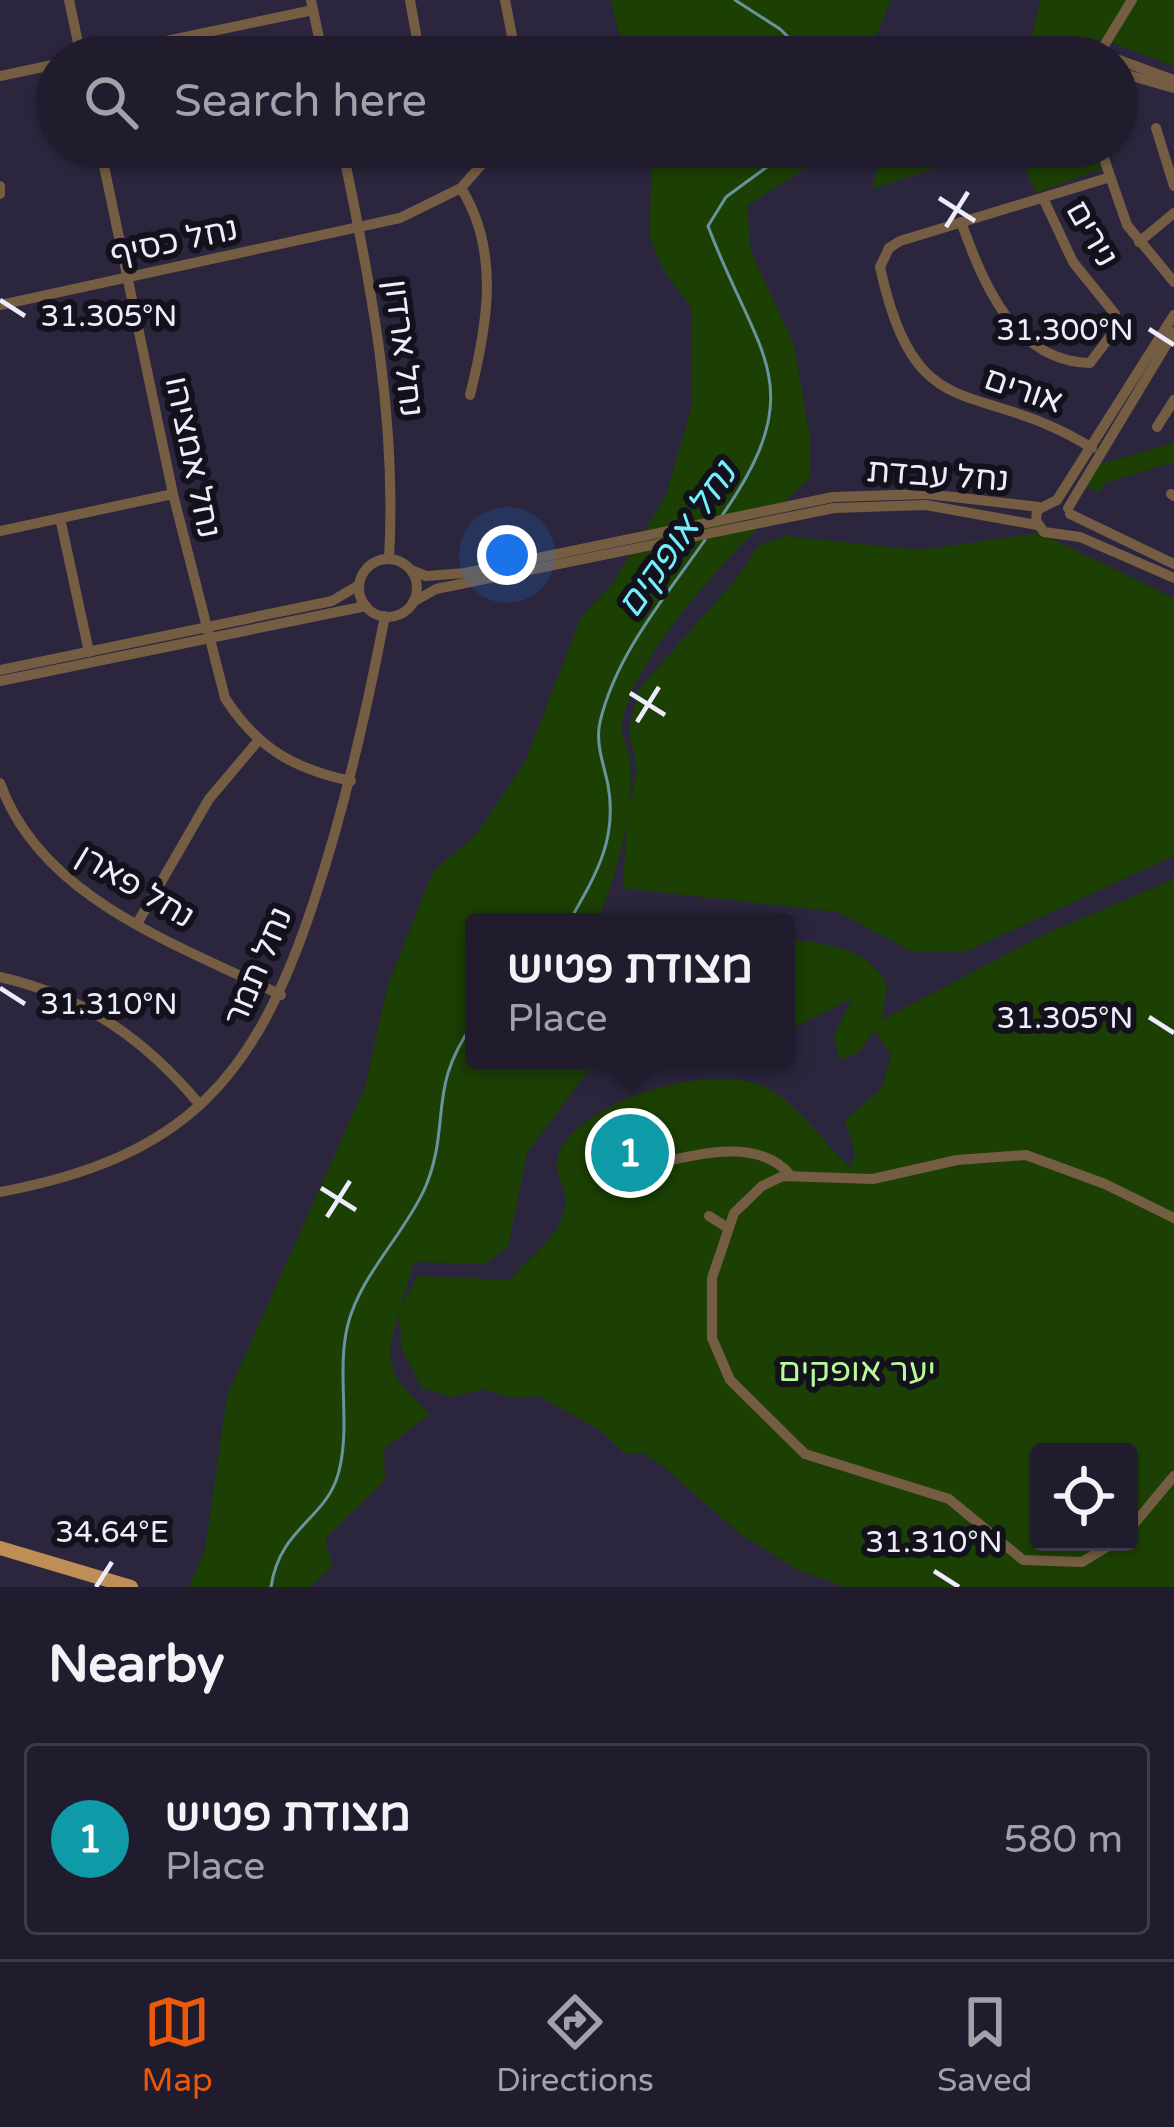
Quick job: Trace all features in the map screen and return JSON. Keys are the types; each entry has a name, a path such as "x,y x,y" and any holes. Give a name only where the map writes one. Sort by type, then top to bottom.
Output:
{"main road":[{"path":"0,1552 106,1587"},
{"path":"0,1552 131,1587"}],"street":[{"path":"69,0 77,36"},
{"path":"410,0 416,36"},
{"path":"506,0 512,36"},
{"path":"1111,36 1132,0"},
{"path":"180,36 312,5 319,36"},
{"path":"1119,36 1120,23"},
{"path":"0,76 36,68"},
{"path":"1138,71 1174,84"},
{"path":"1156,128 1174,186"},
{"name":"נחל אמציהו","path":"104,168 206,633 225,698 258,741"},
{"name":"נחל ארדון","path":"346,168 388,418 389,559"},
{"path":"470,395 484,337 488,282 477,224 461,188 479,168"},
{"path":"1105,168 1139,242 1171,276"},
{"path":"961,222 1107,178"},
{"name":"נחל כסיף","path":"0,305 359,229 422,210 461,188"},
{"name":"נירים","path":"961,222 987,292 1006,318 1038,344 1090,363 1111,335 1115,314 1073,262 1042,198"},
{"path":"1139,242 1174,213"},
{"name":"אורים","path":"961,222 900,241 883,258 883,280 903,346 924,376 964,397 1044,421 1092,448"},
{"path":"1060,533 1065,507 1092,448 1174,315"},
{"path":"1065,507 1174,332"},
{"path":"1156,427 1174,400"},
{"path":"0,531 173,494"},
{"name":"נחל עבדת","path":"413,602 436,589 821,504 927,494 1039,507"},
{"name":"נחל עבדת","path":"821,504 926,505 1037,525 1047,534 1060,533 1174,578"},
{"path":"1037,525 1039,507 1065,507 1174,564"},
{"path":"60,518 89,652"},
{"name":"נחל עבדת","path":"411,570 445,576 628,544"},
{"path":"0,670 89,652 206,633 366,607 385,616 401,613 413,602 417,586 411,570 389,559 366,569 359,585 332,601 206,633 0,682"},
{"path":"359,585 366,607"},
{"name":"נחל תמר","path":"0,1192 107,1163 171,1130 200,1105 259,1038 281,995 351,781 385,616"},
{"path":"138,922 209,799 258,741 297,766 351,781"},
{"name":"נחל פארן","path":"0,783 22,828 60,874 138,922 281,995"},
{"path":"0,977 58,994 116,1024 157,1058 200,1105"},
{"path":"645,1166 724,1151 763,1157 791,1176"},
{"path":"1100,1551 1082,1562 1023,1560 949,1499 805,1454 730,1380 712,1338 712,1278 734,1213 762,1186 791,1176 873,1179 957,1160 1026,1155 1105,1184 1174,1218"},
{"path":"709,1216 728,1228"},
{"path":"1138,1519 1174,1476"}],"green space":[{"path":"611,0 891,0 876,36 620,36"},
{"path":"1040,0 1174,0 1174,66 1138,52 1138,36 1032,36"},
{"name":"יער אופקים","path":"652,168 806,168 747,206 751,252 794,345 810,438 809,479 698,593 648,662 631,695 622,725 631,780 627,821 600,913 465,913 465,1069 589,1069 527,1153 508,1247 485,1264 414,1262 400,1308 418,1276 510,1280 550,1238 562,1218 565,1199 557,1163 562,1147 599,1113 654,1089 713,1079 763,1086 787,1102 851,1167 855,1152 845,1120 882,1088 891,1055 875,1030 859,1052 840,1060 834,1036 852,998 795,1027 795,940 844,949 870,963 887,986 882,1020 1043,935 1174,879 1174,1587 845,1587 796,1569 739,1533 659,1463 643,1453 625,1454 600,1430 538,1396 509,1398 486,1389 451,1397 422,1388 401,1348 400,1312 391,1345 393,1369 430,1414 384,1449 385,1480 325,1539 332,1567 311,1587 189,1587 205,1550 227,1396 365,1087 388,985 433,871 475,836 525,762 581,617 614,582 666,495 691,409 692,309 663,269 649,234"},
{"path":"877,168 934,168 873,189"},
{"path":"1025,168 1101,168 1101,169 1036,193"},
{"path":"1174,443 1174,462 1105,483 1099,493 1085,484 1097,465"},
{"path":"1040,533 1174,598 1174,856 967,951 911,951 838,912 623,888 627,818 637,770 629,731 638,690 737,578 758,546 785,536 920,550"}],"waterway":[{"name":"נחל אופקים","path":"735,0 787,36"},
{"name":"נחל אופקים","path":"721,517 749,472 765,434 771,401 758,341 708,226 726,197 765,168"},
{"name":"נחל אופקים","path":"574,913 595,873 610,823 599,738 608,697 644,626 705,540"},
{"name":"נחל אופקים","path":"271,1587 284,1550 325,1501 339,1471 348,1324 363,1288 425,1188 450,1067 465,1037"}],"place":[{"name":"מצודת פטיש","path":"630,1153"}]}
